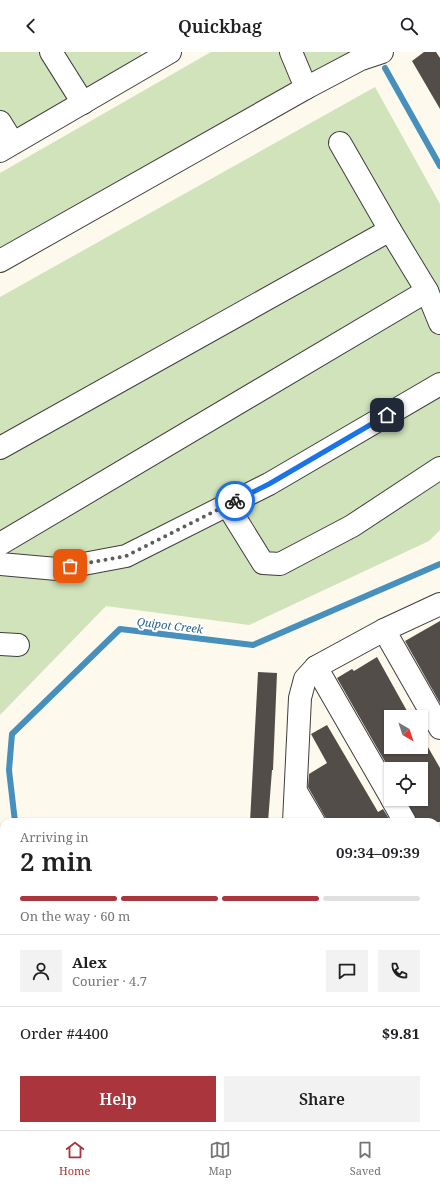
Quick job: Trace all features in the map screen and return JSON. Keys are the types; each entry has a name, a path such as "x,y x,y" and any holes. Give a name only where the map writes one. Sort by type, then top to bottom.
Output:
{"street":[{"path":"51,52 83,103"},
{"path":"0,122 6,147 170,52"},
{"path":"291,52 306,88"},
{"path":"0,261 306,88 361,59 382,52"},
{"path":"340,143 427,292 440,323"},
{"path":"0,448 390,230"},
{"path":"0,544 427,292"},
{"path":"0,564 57,569 126,556 269,484 440,384"},
{"path":"227,505 264,563 280,564 352,526 440,468"},
{"path":"294,818 297,794 300,698 305,679 316,667 384,630 440,604"},
{"path":"384,630 440,728"},
{"path":"316,667 384,784"},
{"path":"297,794 312,818"},
{"path":"396,806 403,818"}],"green space":[{"path":"0,52 140,52 143,57 0,139"},
{"path":"211,52 358,52 0,253 0,173"},
{"path":"375,87 440,204 440,530 429,541 249,625 106,606 0,715 0,297"}],"building":[{"path":"424,52 436,52 440,58 440,109 412,61"},
{"path":"440,621 440,703 405,641"},
{"path":"377,657 406,710 384,710 384,754 428,754 428,747 440,768 440,818 415,818 409,806 428,806 428,762 385,762 337,678 352,669 354,671"},
{"path":"258,672 277,673 273,770 268,818 250,818"},
{"path":"327,725 378,812 383,809 389,818 326,818 308,787 309,774 327,763 311,734"}],"waterway":[{"name":"Quipot Creek","path":"385,68 440,166"},
{"name":"Quipot Creek","path":"15,818 9,770 12,734 120,629 253,645 440,564"}],"way so far":[{"path":"70,566 126,556 235,501"}],"route":[{"path":"235,501 269,484 387,415"}]}
